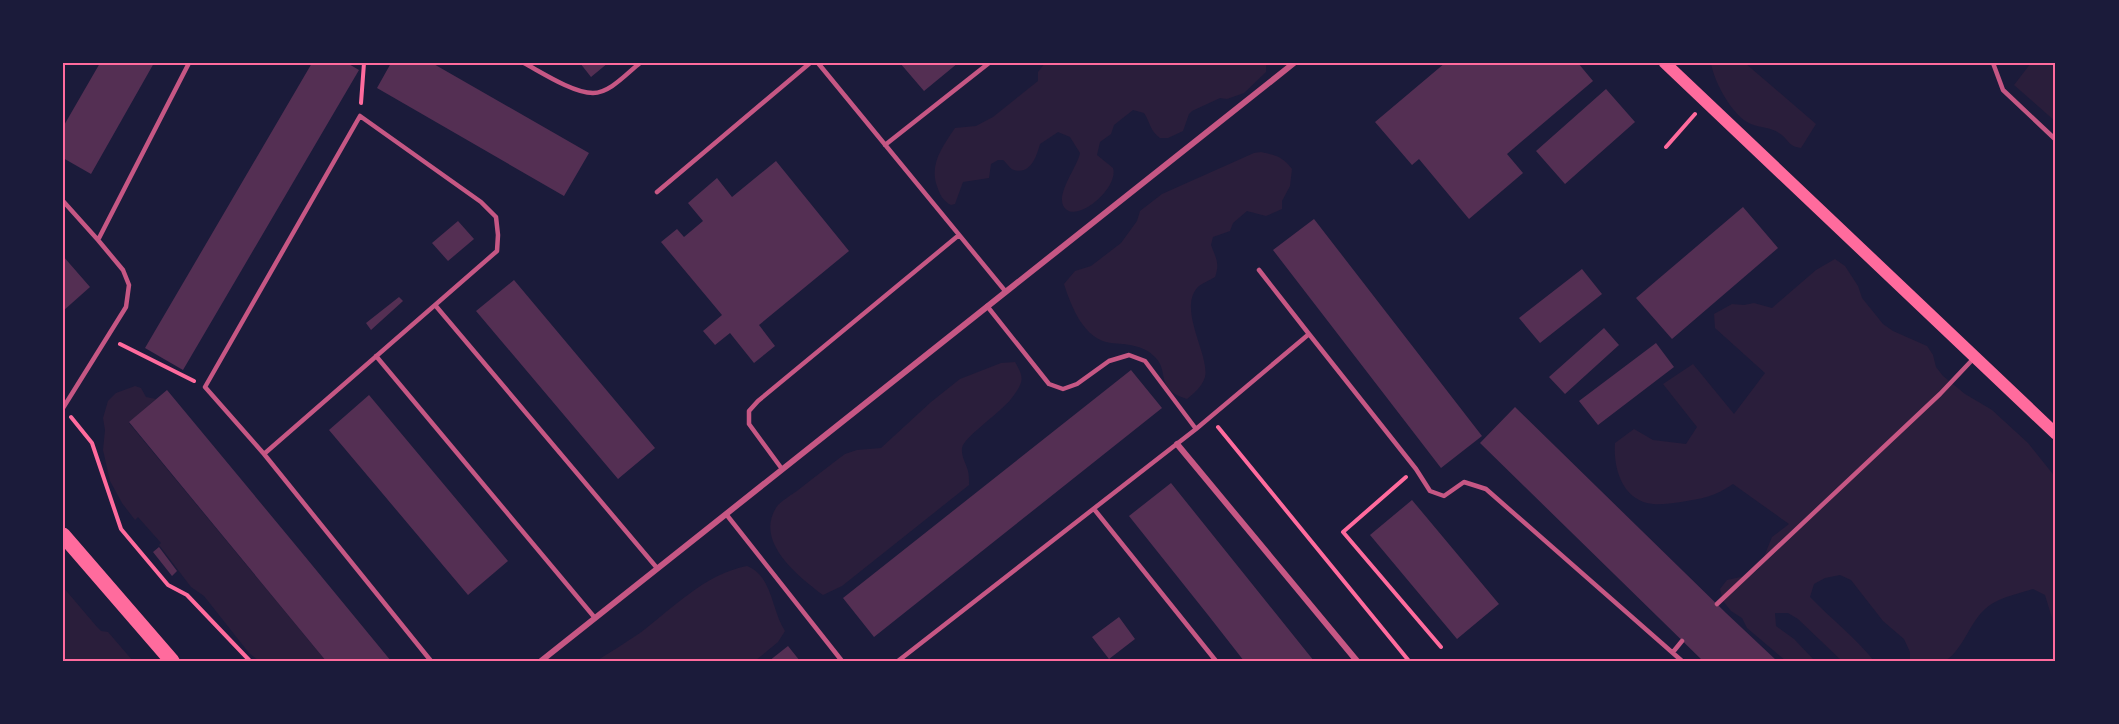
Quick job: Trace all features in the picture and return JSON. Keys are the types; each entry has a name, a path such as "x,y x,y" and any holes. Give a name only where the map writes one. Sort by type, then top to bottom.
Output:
{"main road":[{"path":"1665,63 2056,434"},
{"path":"63,535 172,661"}],"street":[{"path":"541,661 1294,63"},
{"path":"1177,444 1357,661"}],"lane":[{"path":"98,240 189,63"},
{"path":"524,63 576,89 594,93 611,86 640,63"},
{"path":"657,192 810,63"},
{"path":"818,63 1006,292"},
{"path":"885,145 989,63"},
{"path":"1993,63 2003,90 2056,140"},
{"path":"264,454 497,251 496,217 482,202 360,116 205,387 264,454 431,661"},
{"path":"63,201 123,270 129,285 126,307 63,408"},
{"path":"782,469 749,424 749,411 758,401 959,235"},
{"path":"1259,270 1416,469 1430,491 1444,496 1464,482 1486,489 1682,661"},
{"path":"435,305 657,568"},
{"path":"987,306 1049,384 1063,389 1077,384 1109,361 1129,355 1145,361 1196,429"},
{"path":"898,661 1210,418 1309,334"},
{"path":"376,356 595,618"},
{"path":"1718,604 1940,394 1975,357"},
{"path":"1094,509 1216,661"},
{"path":"726,514 842,661"},
{"path":"1673,652 1682,641"}],"path":[{"path":"360,116 364,63"},
{"path":"1666,147 1705,101"},
{"path":"106,337 205,387"},
{"path":"63,408 92,442 122,529 168,585 187,595 249,661"},
{"path":"1210,418 1409,661"},
{"path":"1416,469 1343,532 1440,646"}],"shaded area":[{"path":"1045,63 1266,63 1266,72 1244,93 1227,99 1220,98 1192,111 1183,131 1168,138 1160,138 1152,129 1144,113 1133,110 1114,125 1111,134 1100,142 1097,155 1113,168 1113,176 1098,200 1081,210 1073,212 1067,210 1063,205 1064,191 1080,153 1070,137 1058,132 1040,144 1032,163 1025,170 1014,170 1003,160 998,160 991,164 989,178 963,182 955,204 948,203 939,192 935,170 938,156 955,128 976,126 993,117 1038,81 1038,72"},
{"path":"1711,63 1745,63 1816,124 1801,148 1791,144 1776,131 1744,120 1731,107 1720,89"},
{"path":"2031,63 2056,63 2056,122 2014,85"},
{"path":"1261,152 1278,157 1289,165 1292,169 1290,186 1282,201 1282,209 1266,216 1247,211 1233,223 1230,231 1213,237 1211,245 1217,261 1215,277 1199,286 1193,295 1191,306 1195,331 1203,356 1205,377 1200,387 1187,399 1177,395 1166,385 1162,368 1151,353 1134,346 1102,341 1093,336 1080,321 1064,284 1075,271 1091,266 1121,243 1137,221 1140,211 1162,194 1254,153"},
{"path":"1835,259 1845,266 1858,286 1862,298 1883,324 1927,346 1933,355 1936,367 1943,376 1965,394 1992,410 2028,443 2056,478 2056,660 2052,618 2045,595 2033,589 2006,597 1988,606 1978,616 1959,647 1949,658 1939,662 1910,661 1910,652 1904,639 1883,621 1851,580 1840,575 1825,578 1814,584 1810,597 1874,661 1842,661 1798,619 1788,613 1775,613 1776,626 1794,639 1815,661 1786,661 1747,628 1742,618 1731,611 1723,601 1720,589 1727,580 1750,575 1759,569 1772,537 1789,524 1733,484 1702,498 1656,504 1643,502 1634,497 1622,482 1616,463 1615,443 1634,429 1653,440 1686,444 1697,427 1663,384 1693,364 1734,414 1765,373 1715,328 1714,314 1732,304 1754,303 1772,308 1816,270"},
{"path":"1015,362 1022,379 1017,390 1002,408 964,443 962,448 969,485 842,586 823,595 802,578 781,556 774,544 771,531 771,518 780,503 845,454 857,450 881,448 960,379 1001,363"},
{"path":"135,386 141,388 146,397 156,399 129,423 326,661 259,661 249,653 204,596 191,587 159,545 161,543 138,517 135,520 122,503 110,481 103,450 105,430 103,418 108,401 116,393"},
{"path":"747,566 756,571 767,585 785,631 778,642 755,661 596,661 640,633 703,584 717,576"},
{"path":"63,587 97,627 101,631 108,632 133,661 63,661"}],"building":[{"path":"100,63 154,63 91,174 63,158 63,127"},
{"path":"312,63 347,63 359,70 183,370 145,348"},
{"path":"391,63 432,63 589,153 564,196 377,88"},
{"path":"580,63 608,63 591,77"},
{"path":"900,63 958,63 924,91"},
{"path":"1445,63 1578,63 1593,81 1507,154 1523,173 1469,219 1419,159 1412,165 1375,122"},
{"path":"1606,89 1635,122 1565,184 1536,151"},
{"path":"776,161 849,251 759,325 775,346 754,363 730,333 715,345 703,331 722,315 661,242 677,229 684,237 703,221 688,203 717,178 732,197"},
{"path":"1743,207 1778,248 1672,339 1636,298"},
{"path":"1314,219 1482,436 1441,468 1273,250"},
{"path":"458,221 474,239 448,261 432,243"},
{"path":"63,256 90,287 63,311"},
{"path":"1582,269 1602,294 1540,343 1519,318"},
{"path":"514,280 655,448 618,479 476,311"},
{"path":"399,297 403,301 371,330 366,323"},
{"path":"1604,328 1619,345 1565,394 1549,377"},
{"path":"1656,343 1674,367 1598,425 1579,401"},
{"path":"1131,370 1162,408 874,637 843,598"},
{"path":"167,390 391,661 326,661 129,422"},
{"path":"369,395 508,561 468,595 329,430"},
{"path":"1515,407 1777,661 1703,661 1480,443"},
{"path":"1171,483 1314,661 1244,661 1129,516"},
{"path":"1412,500 1499,604 1457,639 1370,535"},
{"path":"159,547 177,571 172,576 153,552"},
{"path":"1119,617 1135,639 1109,659 1092,637"},
{"path":"788,646 800,661 769,661"}]}
